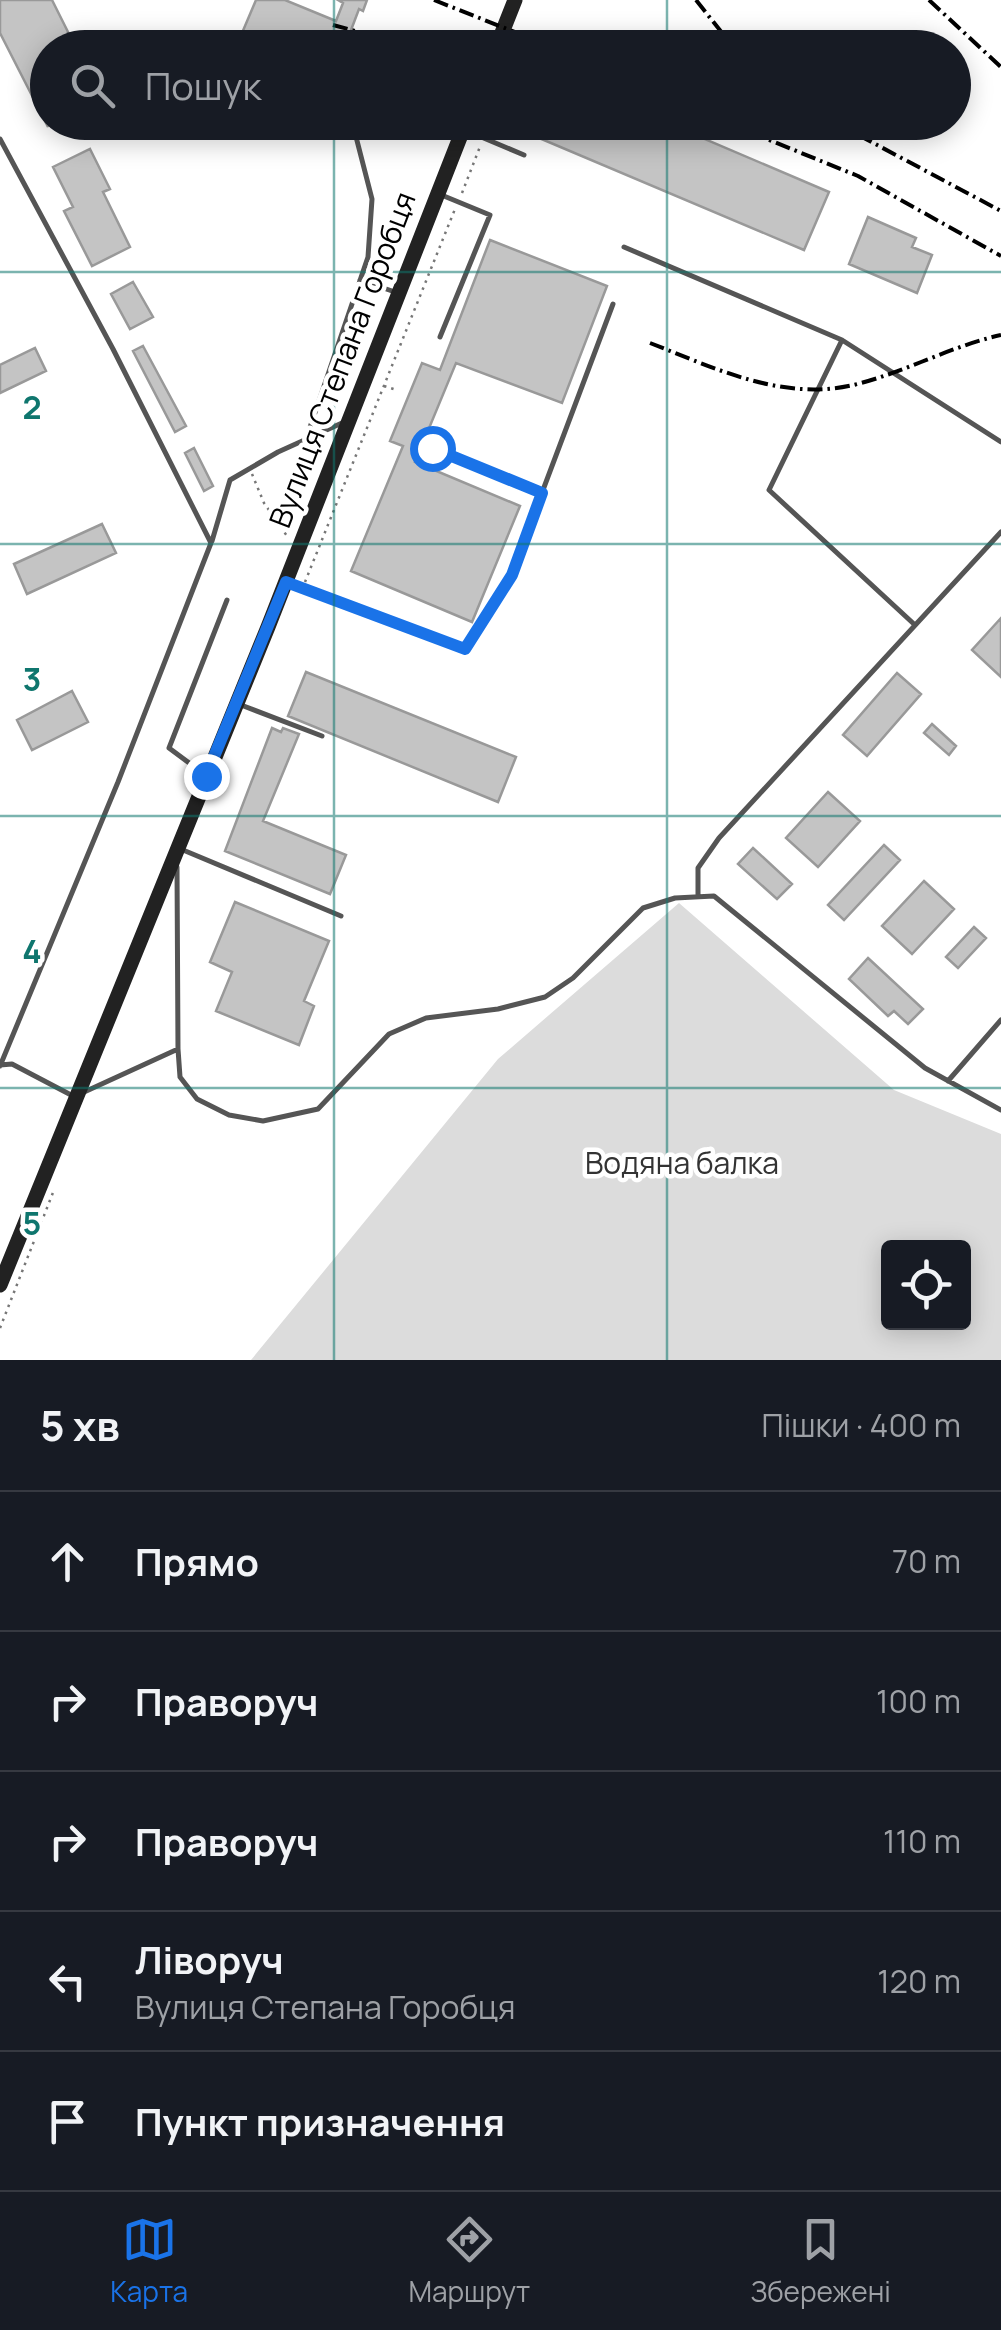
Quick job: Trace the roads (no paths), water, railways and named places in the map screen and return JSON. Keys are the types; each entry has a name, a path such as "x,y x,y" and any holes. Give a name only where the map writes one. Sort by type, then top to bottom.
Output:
{"main road":[{"path":"503,30 515,0"},
{"name":"Вулиця Степана Горобця","path":"0,1284 286,582 459,140"}],"lane":[{"path":"0,139 211,543"},
{"path":"306,439 368,257 372,200 358,140"},
{"path":"489,140 524,155"},
{"path":"0,158 8,154"},
{"path":"438,194 490,215 440,337"},
{"path":"624,247 842,340 1001,442"},
{"path":"360,280 398,293"},
{"path":"286,582 465,649 512,575 612,304"},
{"path":"842,340 769,490 916,625"},
{"path":"0,1066 118,782 211,543 230,480 250,466 349,419"},
{"path":"432,448 542,493"},
{"path":"698,897 698,868 719,838 1001,532"},
{"path":"206,776 170,748 227,600"},
{"path":"236,703 322,736"},
{"path":"342,916 176,848 180,1077 197,1099 230,1115 263,1121 318,1109 389,1034 426,1018 544,997 573,978 643,908 675,898 714,896 925,1068 1001,1110"},
{"path":"948,1081 1001,1020"},
{"path":"0,1066 12,1064 74,1097 178,1049"}],"railway":[{"path":"434,0 510,30"},
{"path":"696,0 720,30"},
{"path":"929,0 961,30"},
{"path":"333,25 352,30"},
{"path":"971,39 1001,67"},
{"path":"769,140 858,176 1001,256"},
{"path":"868,140 1001,211"},
{"path":"650,343 753,381 806,389 861,383 1001,335"}],"park label":[{"name":"Водяна балка","path":"682,1164"}]}
